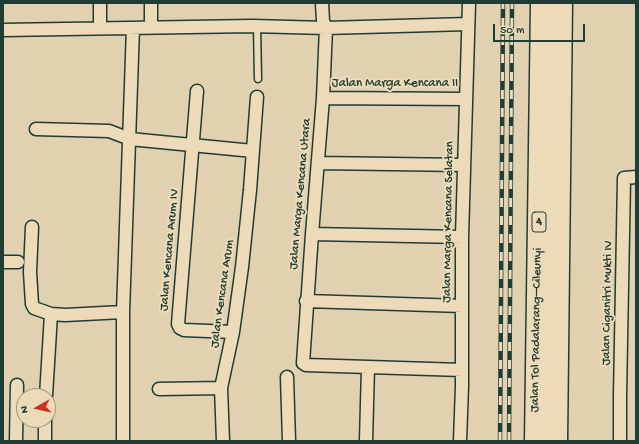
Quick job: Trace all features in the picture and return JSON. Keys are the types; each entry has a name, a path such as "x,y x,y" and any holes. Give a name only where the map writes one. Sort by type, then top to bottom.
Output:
{"highway":[{"name":"Jalan Tol Padalarang–Cileunyi","path":"536,441 542,3"},
{"name":"Jalan Tol Padalarang–Cileunyi","path":"556,441 561,3"}],"street":[{"path":"100,3 100,28"},
{"path":"151,3 152,27"},
{"name":"Jalan Marga Kencana Utara","path":"322,3 323,21 326,28 323,98 306,301 303,363 306,365 368,367"},
{"name":"Jalan Marga Kencana Selatan","path":"460,441 462,370 462,237 468,3"},
{"path":"3,30 257,26 326,28 468,24"},
{"path":"123,441 123,312 133,28"},
{"name":"Jalan Kencana Arum IV","path":"197,91 178,324 180,328 184,330 233,332"},
{"name":"Jalan Kencana Arum","path":"223,441 221,388 233,332 242,267 257,98"},
{"name":"Jalan Marga Kencana II","path":"323,98 466,99"},
{"path":"36,129 109,131 130,139 253,151"},
{"path":"318,163 464,165"},
{"name":"Jalan Ciganitri Mukti IV","path":"620,441 624,178 636,178"},
{"path":"32,227 30,272 32,304 34,308 51,314 65,315 123,312"},
{"path":"312,234 462,237"},
{"path":"3,262 18,262"},
{"path":"306,301 462,306"},
{"path":"46,388 51,314"},
{"path":"366,441 368,367 462,370"},
{"path":"286,377 289,441"},
{"path":"16,441 17,386"},
{"path":"159,389 221,388"},
{"path":"44,441 45,428"}],"lane":[{"path":"257,26 258,79"}],"railway":[{"path":"500,441 503,3"},
{"path":"509,441 512,3"}]}
